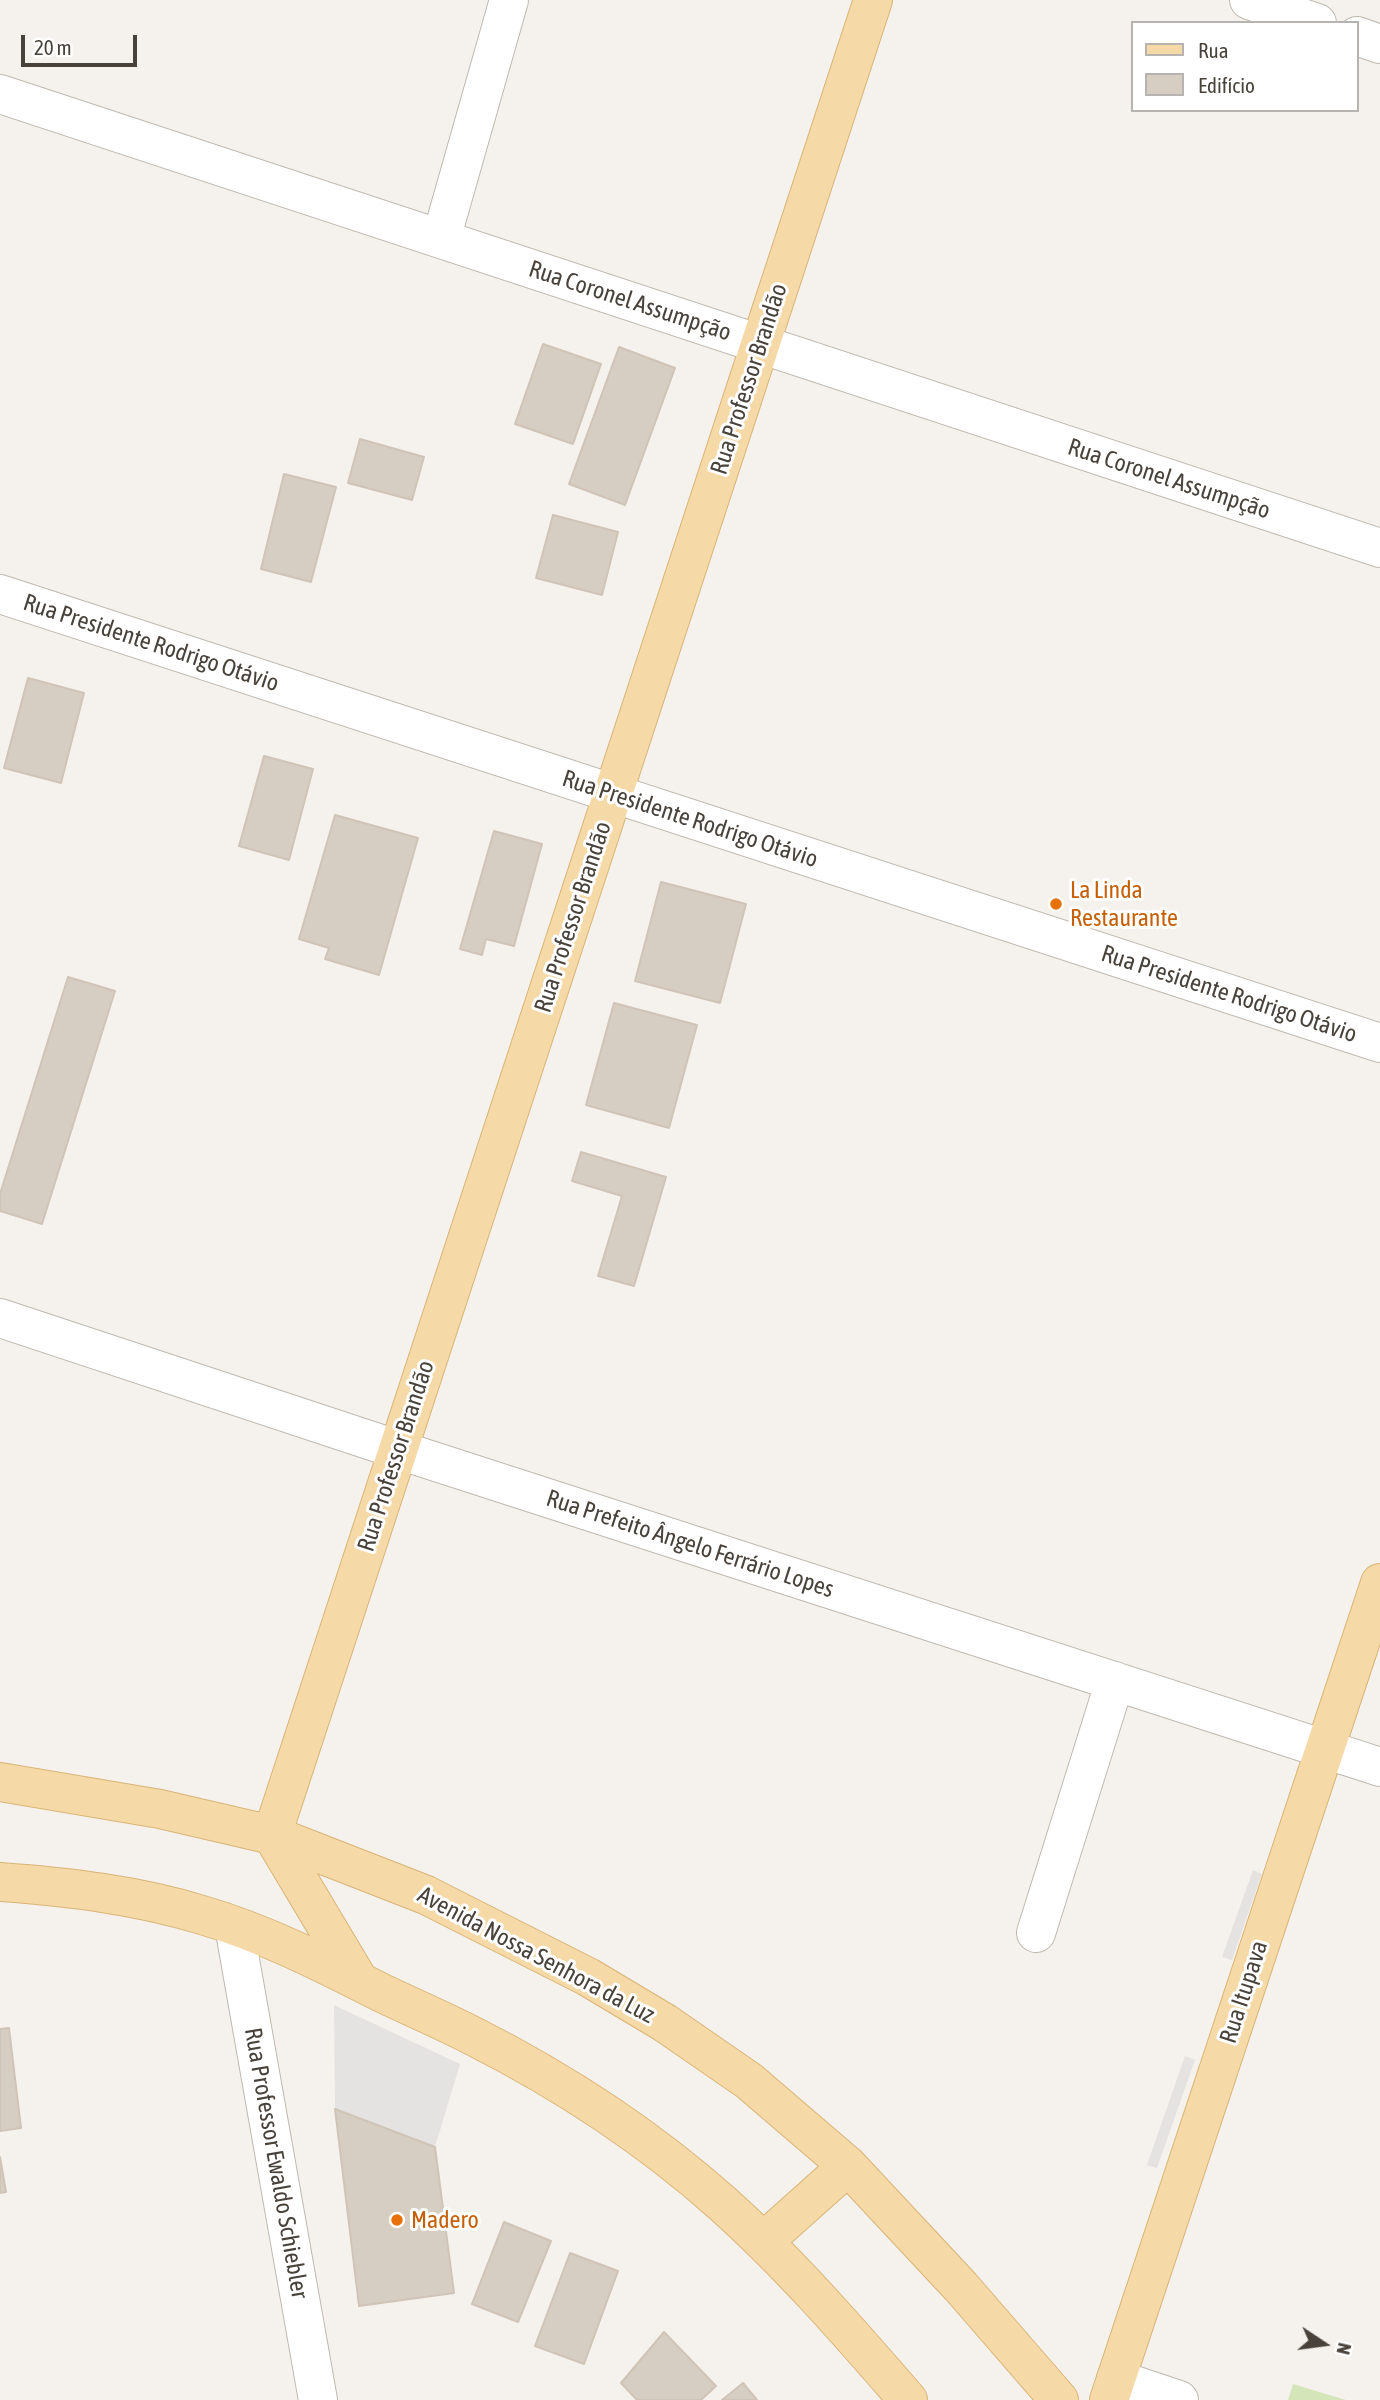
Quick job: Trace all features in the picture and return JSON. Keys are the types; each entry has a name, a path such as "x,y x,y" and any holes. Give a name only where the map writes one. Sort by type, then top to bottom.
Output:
{"main road":[{"name":"Rua Professor Brandão","path":"272,1835 873,0"},
{"name":"Rua Itupava","path":"1112,2389 1380,1583"},
{"name":"Avenida Nossa Senhora da Luz","path":"0,1782 147,1806 272,1835 426,1895 588,1977 665,2023 749,2081 848,2166 953,2277 1059,2400"},
{"path":"272,1835 359,1981"},
{"path":"0,1882 96,1892 158,1903 234,1926 359,1981 473,2036 597,2107 701,2185 822,2301 908,2400"},
{"path":"763,2242 848,2166"}],"street":[{"path":"441,239 509,0"},
{"path":"1249,0 1311,21"},
{"path":"1359,37 1380,44"},
{"name":"Rua Coronel Assumpção","path":"0,94 1380,548"},
{"name":"Rua Presidente Rodrigo Otávio","path":"0,594 1380,1043"},
{"name":"Rua Prefeito Ângelo Ferrário Lopes","path":"0,1318 1380,1767"},
{"path":"1036,1933 1115,1681"},
{"name":"Rua Professor Ewaldo Schiebler","path":"234,1926 318,2400"},
{"path":"1112,2389 1179,2400"}],"green space":[{"path":"1293,2384 1346,2400 1288,2400"}],"shaded area":[{"path":"1253,1870 1262,1874 1232,1960 1222,1957"},
{"path":"334,2005 460,2064 435,2147 335,2109"},
{"path":"1185,2056 1195,2060 1157,2168 1147,2165"}],"building":[{"path":"543,344 601,364 573,444 515,424"},
{"path":"619,347 675,368 625,505 569,484"},
{"path":"360,439 424,457 412,500 348,483"},
{"path":"284,474 336,487 311,582 261,569"},
{"path":"553,515 618,532 602,595 536,578"},
{"path":"28,678 84,693 61,783 4,768"},
{"path":"264,756 313,769 289,860 239,846"},
{"path":"335,815 418,838 379,975 325,959 329,948 299,939"},
{"path":"494,831 542,844 514,946 486,939 482,955 460,949"},
{"path":"661,882 746,904 720,1003 635,981"},
{"path":"68,977 115,991 42,1224 0,1211 0,1194"},
{"path":"614,1003 697,1025 669,1128 586,1105"},
{"path":"581,1152 666,1177 634,1286 598,1276 622,1196 572,1181"},
{"path":"9,2028 21,2128 0,2131 0,2029"},
{"name":"Madero","path":"335,2109 435,2147 454,2293 359,2306"},
{"path":"0,2157 6,2192 0,2193"},
{"path":"504,2222 551,2241 518,2322 472,2304"},
{"path":"570,2253 618,2271 584,2364 535,2346"},
{"path":"664,2332 716,2386 701,2400 637,2400 621,2383"},
{"path":"743,2383 757,2400 722,2400"}],"place":[{"name":"La Linda Restaurante","path":"1056,904"},
{"name":"Madero","path":"397,2220"}]}
